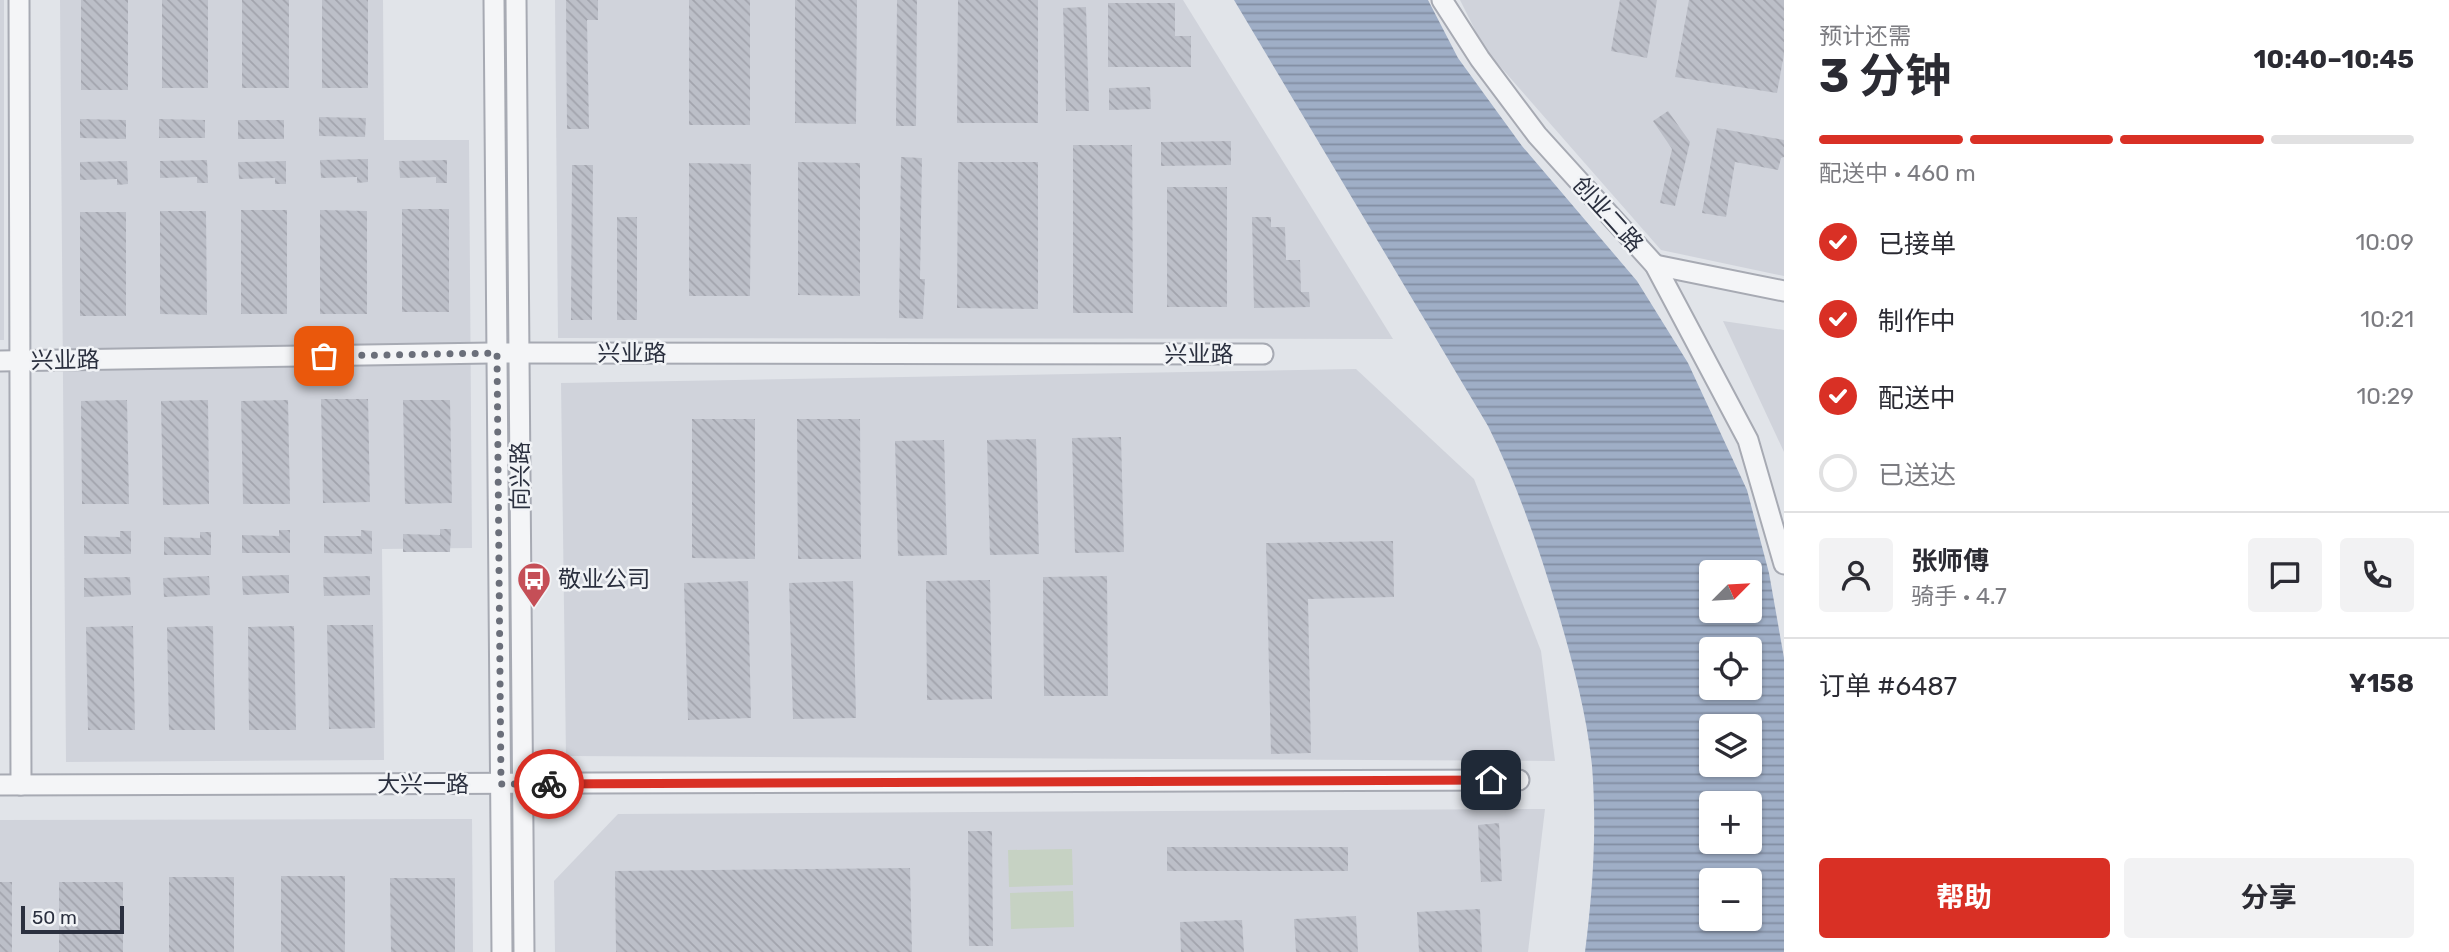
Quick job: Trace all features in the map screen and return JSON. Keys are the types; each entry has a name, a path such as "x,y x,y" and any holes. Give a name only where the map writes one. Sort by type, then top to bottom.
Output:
{"street":[{"path":"19,0 10,361 21,785"},
{"name":"向兴路","path":"494,0 502,952"},
{"name":"向兴路","path":"516,0 524,952"},
{"name":"创业二路","path":"1442,0 1480,59 1537,135 1655,265 1784,291"},
{"path":"1655,265 1748,440 1784,564"},
{"name":"兴业路","path":"10,361 497,353 1263,354"},
{"name":"大兴一路","path":"0,785 1518,780"}],"shaded area":[{"path":"0,0 4,0 4,340 0,340"},
{"path":"60,0 383,0 384,140 469,140 472,548 382,549 384,760 66,762"},
{"path":"555,0 1183,0 1393,339 558,338"},
{"path":"1460,0 1784,0 1784,276 1661,250 1484,48"},
{"path":"1723,321 1784,330 1784,452"},
{"path":"1356,369 1474,479 1541,651 1555,761 566,756 561,383"},
{"path":"1545,809 1528,952 555,952 554,881 618,814"},
{"path":"472,819 473,952 0,952 0,820"}],"green space":[{"path":"1072,849 1073,885 1009,887 1008,850"},
{"path":"1073,891 1074,927 1011,929 1010,893"}],"water":[{"path":"1234,0 1428,0 1458,58 1522,146 1637,281 1688,363 1747,490 1769,573 1784,658 1784,952 1585,952 1594,836 1592,766 1587,728 1569,652 1544,567 1519,495 1488,426"}],"building":[{"path":"81,0 128,0 128,90 81,90"},
{"path":"162,0 208,0 208,88 162,88"},
{"path":"242,0 289,0 289,88 242,88"},
{"path":"322,0 368,0 368,88 322,88"},
{"path":"566,0 598,0 598,20 587,20 589,129 567,129"},
{"path":"689,0 750,0 750,125 689,125"},
{"path":"795,0 857,0 856,124 795,123"},
{"path":"897,0 917,0 916,126 896,126"},
{"path":"958,0 1038,0 1038,123 957,123"},
{"path":"1620,0 1657,0 1647,58 1611,51"},
{"path":"1689,0 1784,0 1784,54 1777,93 1675,77"},
{"path":"1108,3 1175,3 1175,36 1191,36 1191,67 1108,67"},
{"path":"1086,7 1089,111 1066,111 1063,8"},
{"path":"1150,87 1151,109 1109,110 1109,88"},
{"path":"1668,111 1690,142 1675,206 1660,203 1672,149 1653,121"},
{"path":"319,117 366,118 365,137 319,136"},
{"path":"80,119 126,120 126,139 80,138"},
{"path":"159,119 205,120 205,138 159,138"},
{"path":"238,120 284,120 284,139 238,139"},
{"path":"1717,128 1784,140 1784,157 1781,158 1778,170 1735,162 1726,217 1702,213"},
{"path":"1231,141 1231,165 1161,166 1161,142"},
{"path":"1073,145 1132,145 1133,313 1073,313"},
{"path":"901,157 922,158 920,279 925,279 923,319 899,318"},
{"path":"368,159 368,182 357,183 357,177 321,178 320,160"},
{"path":"207,160 208,183 197,183 197,177 160,178 160,161"},
{"path":"447,160 447,183 436,183 436,177 400,178 399,161"},
{"path":"127,161 128,184 117,185 117,179 80,180 80,162"},
{"path":"286,161 286,184 275,184 275,178 239,179 238,162"},
{"path":"798,162 860,163 860,296 798,295"},
{"path":"958,162 1038,162 1038,309 957,308"},
{"path":"689,163 751,164 750,296 689,296"},
{"path":"572,165 593,165 592,320 571,320"},
{"path":"1167,187 1227,187 1227,307 1167,307"},
{"path":"402,209 449,209 449,312 402,312"},
{"path":"241,210 287,210 287,314 241,314"},
{"path":"320,210 367,211 367,314 320,314"},
{"path":"160,211 206,211 207,315 160,314"},
{"path":"80,212 126,212 126,316 80,316"},
{"path":"617,217 637,217 637,320 617,320"},
{"path":"1252,217 1271,217 1271,227 1285,227 1286,260 1300,260 1301,292 1309,292 1310,307 1254,308"},
{"path":"321,399 368,399 370,502 323,503"},
{"path":"127,400 129,504 82,504 81,401"},
{"path":"208,400 209,504 163,505 161,401"},
{"path":"288,400 290,504 243,504 241,401"},
{"path":"403,400 450,400 452,503 405,504"},
{"path":"692,419 755,419 755,559 692,558"},
{"path":"797,419 860,419 861,559 798,559"},
{"path":"1121,437 1124,552 1075,553 1072,438"},
{"path":"1036,439 1039,554 990,555 987,440"},
{"path":"944,440 947,555 898,556 895,441"},
{"path":"440,529 451,529 450,552 403,552 403,534 440,535"},
{"path":"279,530 290,530 290,553 242,553 242,535 279,536"},
{"path":"361,530 372,531 372,554 324,553 324,536 361,536"},
{"path":"120,531 131,531 131,554 84,554 84,536 120,537"},
{"path":"200,532 211,532 211,555 164,555 164,537 200,538"},
{"path":"1393,541 1394,597 1308,599 1311,753 1271,754 1266,543"},
{"path":"289,575 289,593 243,595 242,576"},
{"path":"209,576 210,595 164,597 163,578"},
{"path":"370,576 370,595 324,596 323,577"},
{"path":"1107,576 1108,696 1044,696 1043,577"},
{"path":"130,577 131,595 84,597 84,578"},
{"path":"990,580 992,699 927,700 926,581"},
{"path":"748,581 751,718 688,720 684,583"},
{"path":"853,581 856,718 793,719 789,583"},
{"path":"327,625 373,625 375,728 329,729"},
{"path":"133,626 135,730 88,730 86,627"},
{"path":"213,626 215,730 169,730 167,627"},
{"path":"294,626 296,730 249,730 248,627"},
{"path":"1499,823 1502,881 1481,882 1478,825"},
{"path":"968,831 992,831 993,946 969,946"},
{"path":"1167,847 1348,847 1348,871 1167,871"},
{"path":"910,868 912,952 616,952 615,871"},
{"path":"281,876 345,876 345,952 281,952"},
{"path":"169,877 234,877 234,952 169,952"},
{"path":"390,878 455,878 455,952 391,952"},
{"path":"0,882 12,882 12,952 0,952"},
{"path":"59,882 123,882 123,952 59,952"},
{"path":"1480,909 1482,952 1419,952 1417,912"},
{"path":"1356,916 1358,952 1296,952 1294,919"},
{"path":"1242,920 1244,952 1181,952 1180,922"}],"way so far":[{"path":"324,356 497,353 501,784 549,784"}],"place":[{"name":"敬业公司","path":"534,609"}],"route":[{"path":"549,784 1491,780"}]}
